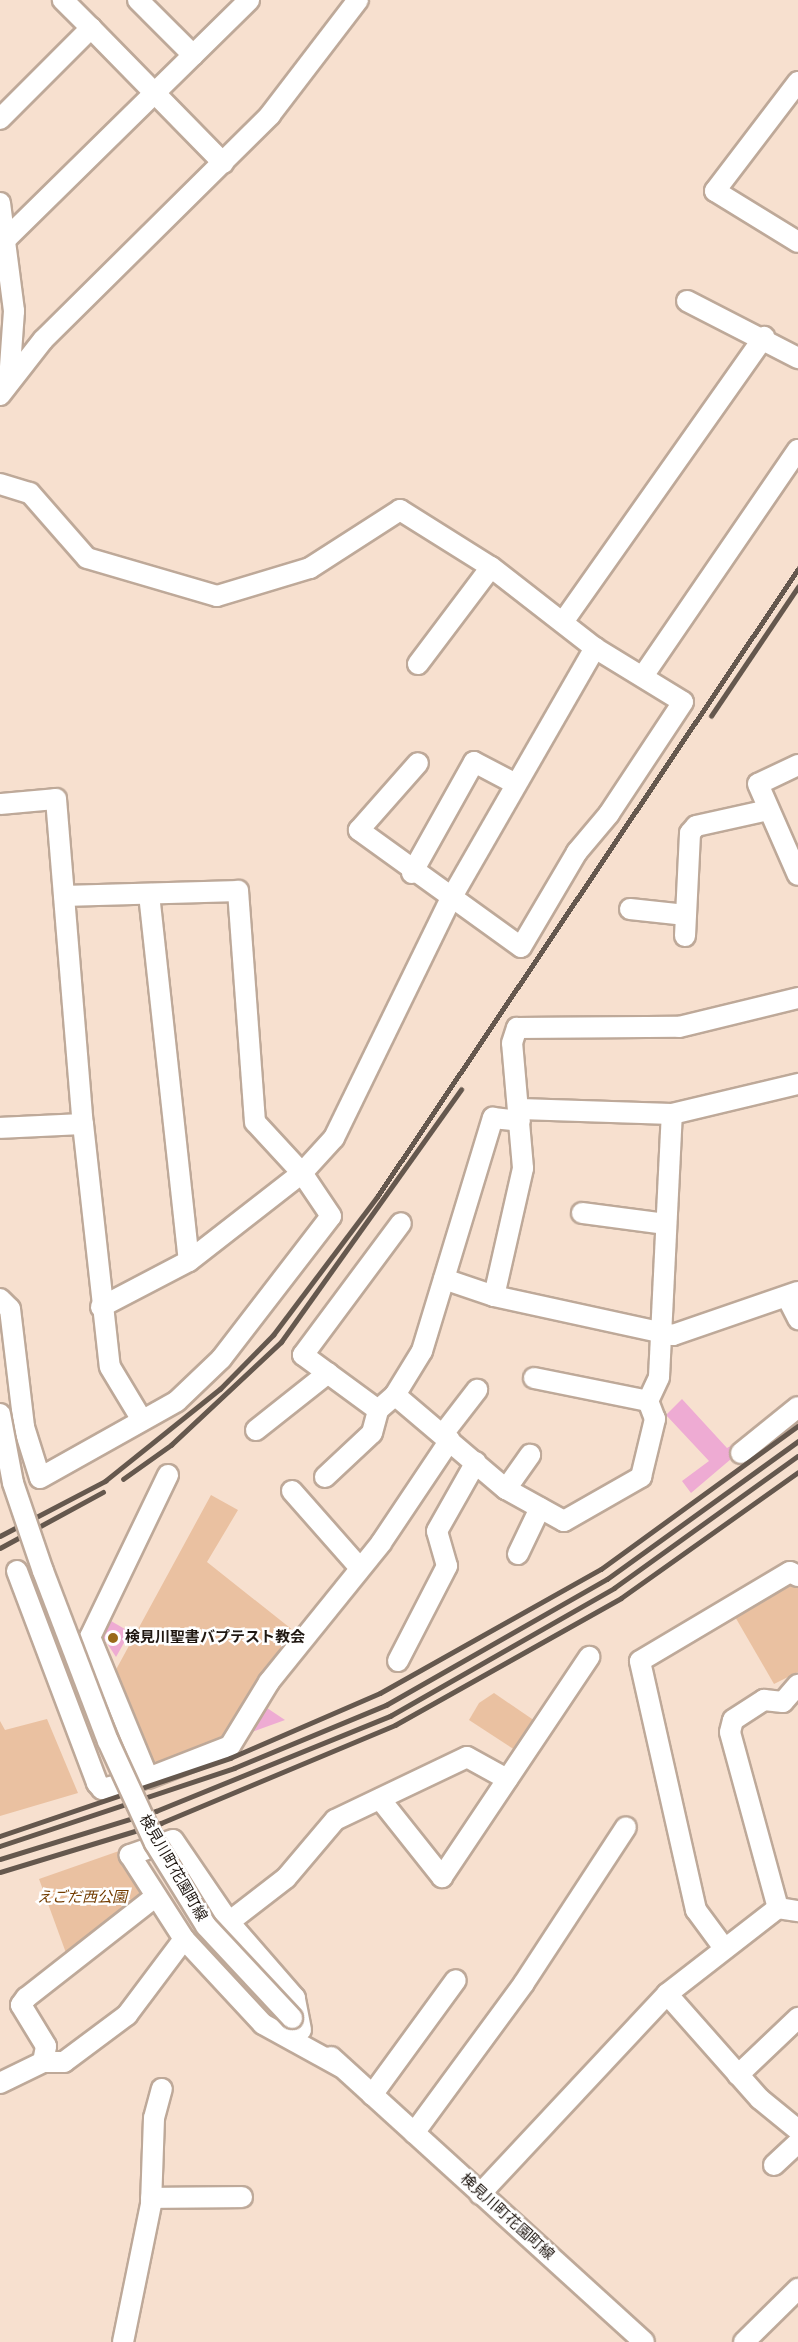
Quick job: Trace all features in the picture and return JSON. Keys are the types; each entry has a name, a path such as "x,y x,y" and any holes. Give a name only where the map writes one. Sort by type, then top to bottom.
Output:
{"street":[{"path":"63,0 223,164"},
{"path":"138,0 193,55"},
{"path":"8,237 249,0"},
{"path":"5,388 223,164 301,80 358,0"},
{"path":"0,119 91,28"},
{"path":"798,82 715,190 798,242"},
{"path":"0,203 8,237 14,311 5,388"},
{"path":"687,301 764,337 798,358"},
{"path":"563,622 764,337"},
{"path":"643,676 798,450"},
{"path":"0,484 30,493 87,558 216,596 310,568 400,510 490,567 595,648 683,702 609,814 577,852 521,947 412,873 359,830 418,763"},
{"path":"418,664 490,567"},
{"path":"100,1307 189,1261 302,1173 334,1138 450,900 595,648"},
{"path":"412,873 474,762 516,784"},
{"path":"798,765 758,784 798,875"},
{"path":"0,804 56,799 100,1307 110,1367 142,1420"},
{"path":"685,936 690,833 696,826 768,810"},
{"path":"0,1299 10,1309 24,1427 40,1478 92,1454 142,1420 177,1401 221,1359 323,1232 331,1216 302,1173 255,1122 238,891 64,896"},
{"path":"149,894 189,1261"},
{"path":"630,909 686,915"},
{"path":"494,1296 523,1168 512,1043 518,1028 679,1027 798,998"},
{"path":"325,1477 372,1433 378,1410 395,1395 422,1351 493,1118 520,1115 672,1114 798,1084"},
{"path":"395,1395 506,1489 564,1521 641,1477 655,1419 648,1401 659,1377 658,1331 672,1114"},
{"path":"0,1128 83,1124"},
{"path":"582,1214 665,1224"},
{"path":"378,1410 303,1354 400,1223"},
{"path":"444,1279 494,1296 673,1335 792,1294 798,1319"},
{"path":"256,1430 328,1373"},
{"path":"534,1378 648,1401"},
{"path":"16,1571 97,1783 102,1789 148,1778 230,1746 269,1682 360,1568 477,1390"},
{"path":"741,1453 798,1407"},
{"name":"検見川町花園町線","path":"0,1414 13,1483 43,1571 108,1741 155,1843 206,1926 297,2024 341,2067 644,2342"},
{"path":"506,1489 530,1455"},
{"path":"398,1661 447,1566 437,1531 476,1462"},
{"path":"148,1778 90,1637 168,1475"},
{"path":"292,1491 360,1568"},
{"path":"518,1554 540,1508"},
{"path":"724,1948 696,1910 640,1661 790,1572 798,1577"},
{"path":"380,1799 442,1877 589,1657"},
{"path":"778,1908 730,1732 733,1720 764,1700 790,1705 798,1685"},
{"path":"229,1922 286,1878 335,1820 467,1757 507,1779"},
{"path":"414,2133 524,1983 626,1827"},
{"path":"297,2024 295,1998 229,1922 173,1840 130,1855 184,1939 263,2024 341,2067"},
{"path":"43,2062 46,2046 21,2005 155,1897"},
{"path":"480,2194 667,1994 778,1908 798,1911"},
{"path":"0,2083 43,2062 64,2062 128,2015 184,1939"},
{"path":"372,2095 456,1980"},
{"path":"667,1994 738,2075 798,2130"},
{"path":"738,2075 798,2018"},
{"path":"123,2342 151,2198 154,2118 162,2089"},
{"path":"774,2165 798,2143"},
{"path":"151,2198 242,2197"},
{"path":"744,2342 798,2289"}],"green space":[{"path":"211,1495 238,1510 207,1562 299,1635 229,1735 156,1762 143,1754 112,1677"},
{"path":"790,1583 798,1587 798,1672 774,1684 734,1615"},
{"path":"494,1693 535,1721 515,1750 469,1720 479,1703"},
{"path":"47,1719 78,1793 0,1816 0,1721 5,1730"},
{"name":"えごだ西公園","path":"119,1851 140,1886 139,1895 66,1953 39,1879"}],"building":[{"path":"682,1399 727,1448 732,1445 731,1459 691,1493 682,1481 709,1461 666,1415"},
{"path":"111,1621 130,1632 116,1657 103,1637"},
{"path":"267,1708 285,1720 252,1732"}],"railway":[{"path":"0,1536 105,1481 220,1389 273,1335 377,1197 798,569"},
{"path":"711,716 798,587"},
{"path":"123,1479 171,1445 281,1342 461,1090"},
{"path":"0,1836 230,1758 380,1693 601,1569 798,1426"},
{"path":"0,1846 234,1768 386,1705 607,1579 798,1441"},
{"path":"0,1859 156,1811 390,1716 614,1588 798,1456"},
{"path":"0,1872 161,1823 395,1725 621,1598 798,1472"},
{"path":"0,1548 103,1492"}],"place":[{"name":"検見川聖書バプテスト教会","path":"113,1638"}]}
